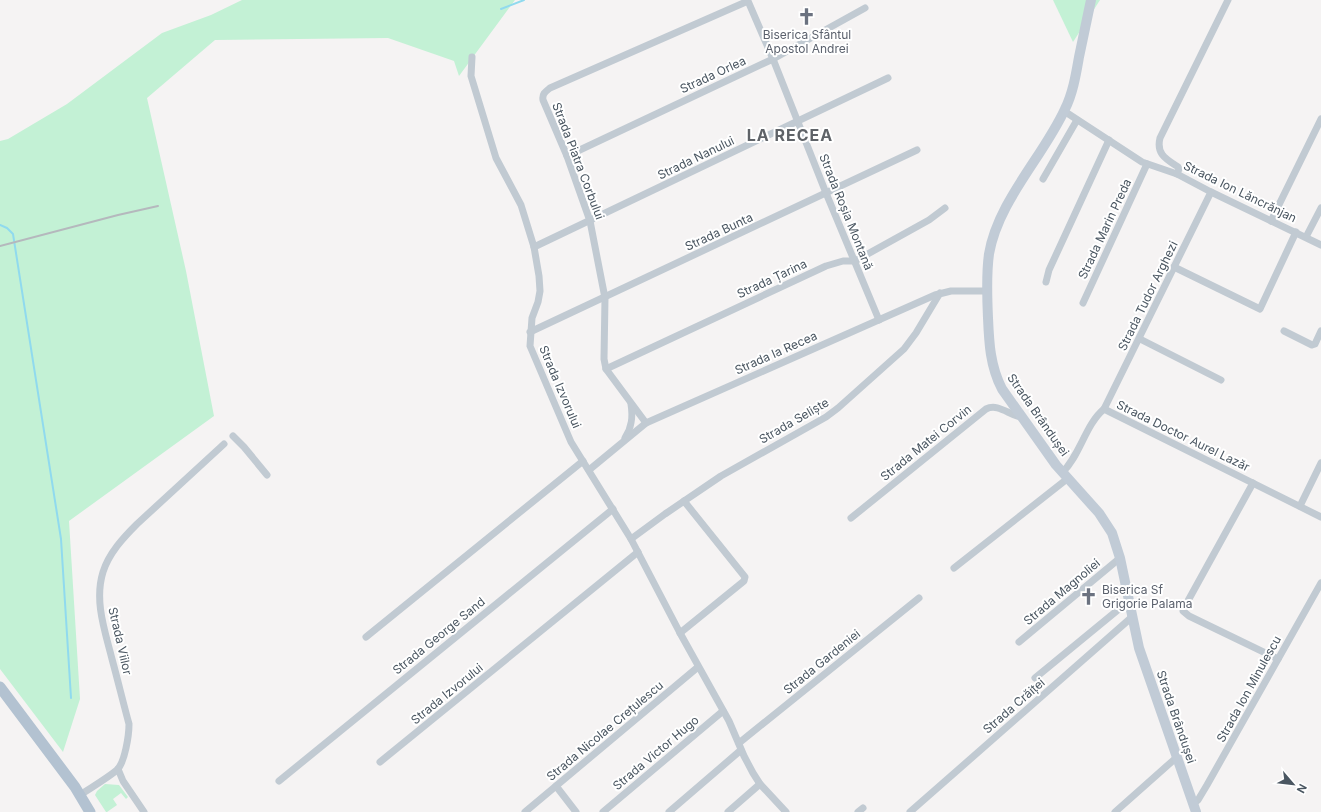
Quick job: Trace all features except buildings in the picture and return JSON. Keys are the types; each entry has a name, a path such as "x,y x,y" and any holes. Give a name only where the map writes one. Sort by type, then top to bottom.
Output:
{"main road":[{"name":"Strada Brândușei","path":"1091,0 1072,88 1063,113 1056,128 1011,200 994,235 990,253 986,291 993,368 1002,389 1021,417 1064,476 1093,506 1106,523 1116,543 1144,666 1195,808"},
{"path":"0,687 80,795 90,812"}],"street":[{"path":"1177,174 1179,170 1178,167 1164,158 1160,151 1158,145 1160,138 1228,0"},
{"name":"Strada Roșia Montană","path":"748,1 879,320"},
{"name":"Strada Piatra Corbului","path":"606,369 604,359 606,298 590,220 567,156 543,100 543,96 550,88 748,1"},
{"name":"Strada Orlea","path":"567,156 773,59 866,8"},
{"name":"Strada Izvorului","path":"472,56 470,76 496,158 521,205 534,247 540,290 538,302 532,318 530,346 571,442 631,539 698,667 723,711 760,784 786,812"},
{"name":"Strada Nanului","path":"534,247 888,78"},
{"name":"Strada Ion Lăncrănjan","path":"1063,113 1076,119 1135,158 1147,164 1177,174 1321,245"},
{"path":"1043,179 1076,119"},
{"path":"1272,221 1321,119"},
{"path":"1046,282 1049,270 1109,140"},
{"name":"Strada Bunta","path":"530,332 606,298 917,150"},
{"name":"Strada Marin Preda","path":"1083,303 1147,164"},
{"name":"Strada Tudor Arghezi","path":"1104,409 1140,339 1211,192"},
{"name":"Strada Țarina","path":"606,369 826,266 842,262 855,261 929,220 945,208"},
{"path":"1306,237 1321,208"},
{"path":"1174,267 1260,309 1296,232"},
{"name":"Strada la Recea","path":"589,470 646,423 940,293 951,291 986,291"},
{"name":"Strada Seliște","path":"631,539 721,476 826,417 838,408 904,349 916,333 940,293"},
{"path":"1284,331 1312,345 1315,344 1321,331"},
{"path":"1140,339 1221,380"},
{"path":"606,369 646,423"},
{"path":"623,442 629,433 632,423 633,415 631,402"},
{"name":"Strada Matei Corvin","path":"851,518 986,408 992,406 997,407 1015,416 1021,417"},
{"name":"Strada Doctor Aurel Lazăr","path":"1064,476 1096,416 1104,409 1321,517"},
{"path":"233,436 267,475"},
{"name":"Strada Viilor","path":"118,768 128,742 129,724 101,615 100,585 103,571 110,556 123,538 136,524 224,444"},
{"path":"366,637 583,461"},
{"path":"1300,506 1321,463"},
{"path":"954,568 1064,476"},
{"path":"1253,483 1184,608 1184,611 1189,616 1278,659"},
{"path":"680,633 744,581 745,577 684,501"},
{"name":"Strada George Sand","path":"279,781 613,509"},
{"name":"Strada Izvorului","path":"380,762 638,552"},
{"name":"Strada Magnoliei","path":"1019,642 1120,558"},
{"name":"Strada Ion Minulescu","path":"1195,808 1198,800 1321,583"},
{"name":"Strada Gardeniei","path":"669,812 740,747 919,598"},
{"path":"1035,678 1119,609 1129,604"},
{"name":"Strada Crăiței","path":"910,812 1132,617"},
{"name":"Strada Nicolae Crețulescu","path":"525,812 698,667"},
{"name":"Strada Victor Hugo","path":"603,812 723,711"},
{"path":"1115,812 1176,757"},
{"path":"80,795 118,768 123,781 144,812"},
{"path":"728,812 760,784"},
{"path":"556,786 576,812"}],"green space":[{"path":"242,0 515,0 459,76 454,61 388,38 215,40 147,98 186,271 214,416 69,521 80,699 63,752 0,669 0,141 8,139 67,104 162,33 211,15"},
{"path":"1053,0 1100,0 1073,42"},
{"path":"105,784 119,785 128,797 126,799 121,793 113,799 117,805 107,812 95,795 97,791"}],"waterway":[{"path":"501,9 524,0"},
{"path":"0,225 7,228 13,234 61,539 71,698"}],"railway":[{"path":"0,246 158,206"}],"place":[{"name":"Biserica Sfântul Apostol Andrei","path":"807,16"},
{"name":"Biserica Sf Grigorie Palama","path":"1089,597"}],"district":[{"name":"LA RECEA","path":"790,135"}]}
